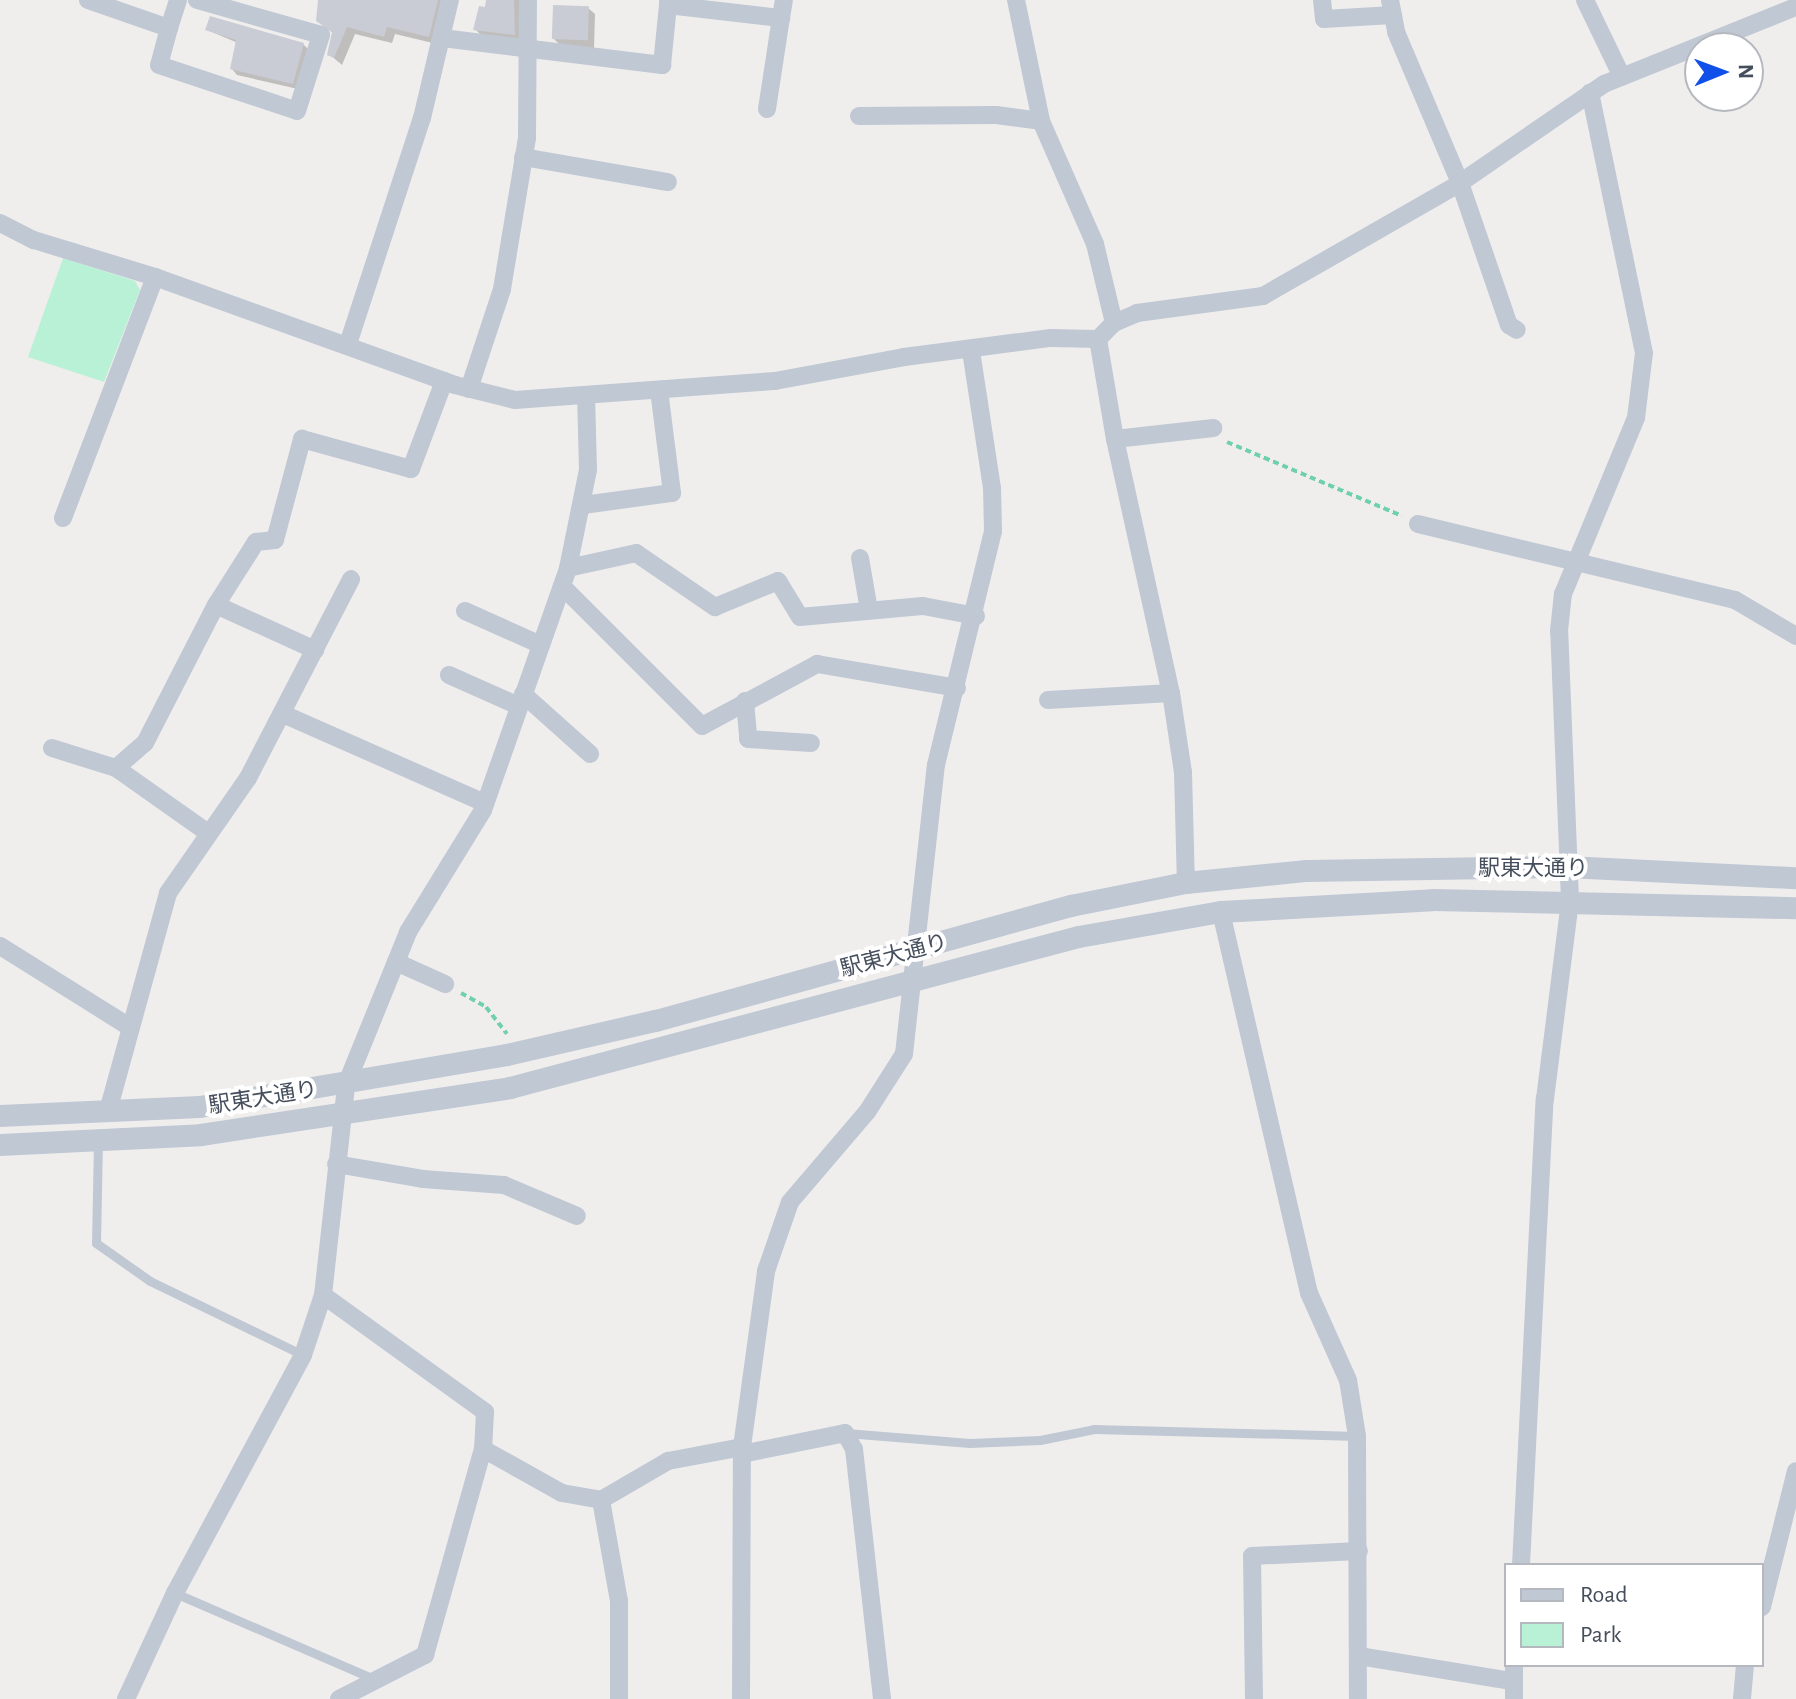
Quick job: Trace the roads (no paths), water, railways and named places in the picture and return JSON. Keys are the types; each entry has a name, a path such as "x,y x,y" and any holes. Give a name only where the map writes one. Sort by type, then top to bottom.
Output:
{"street":[{"path":"88,0 169,28"},
{"path":"178,0 159,65 297,111 321,35 197,0"},
{"path":"348,344 422,118 450,0"},
{"path":"469,389 502,289 523,157 528,0"},
{"path":"1016,0 1041,121 1095,244 1114,323"},
{"path":"1322,0 1324,19 1392,7 1460,183 1509,325 1517,330"},
{"path":"1585,0 1622,77"},
{"path":"442,38 528,51 662,65 668,3 783,9 767,109"},
{"path":"0,223 34,240 155,277 444,381 515,400 775,381 904,357 1051,338 1098,339 1114,323 1137,313 1263,296 1460,183 1590,93 1622,77 1796,7"},
{"path":"1521,1563 1545,1099 1570,900 1557,674 1563,594 1636,418 1644,353 1590,93"},
{"path":"859,116 996,115 1041,121"},
{"path":"523,157 668,182"},
{"path":"63,518 155,277"},
{"path":"1098,339 1115,439 1171,693 1183,772 1186,883"},
{"path":"741,1699 742,1450 766,1271 790,1202 867,1112 904,1054 936,765 976,616 993,531 992,488 971,350"},
{"path":"116,768 145,743 216,605 256,542 275,540 302,439 411,469 444,381"},
{"path":"583,505 672,493 659,390"},
{"path":"126,1699 175,1593 303,1355 323,1295 346,1085 408,932 445,878 485,803 565,577 583,505 589,449 586,395"},
{"path":"1115,439 1213,428"},
{"path":"1418,524 1735,600 1796,636"},
{"path":"565,577 636,553 715,607 778,581 800,617 923,606 976,616"},
{"path":"860,558 869,610"},
{"path":"565,577 702,726 817,664 957,688"},
{"path":"108,1111 128,1026 168,893 248,778 351,579"},
{"path":"216,605 315,650"},
{"path":"465,611 541,645"},
{"path":"449,675 521,700 590,754"},
{"path":"1048,700 1171,693"},
{"path":"745,701 748,739 811,743"},
{"path":"283,714 485,803"},
{"path":"52,748 116,768 208,833"},
{"name":"駅東大通り","path":"0,1116 200,1107 346,1085 514,1054 916,950 1071,906 1186,883 1307,871 1567,867 1796,878"},
{"name":"駅東大通り","path":"0,1145 201,1135 343,1116 510,1088 1079,937 1221,912 1418,901 1570,900 1796,908"},
{"path":"1221,912 1309,1293 1348,1380 1357,1436 1358,1699"},
{"path":"0,946 128,1026"},
{"path":"396,962 445,984"},
{"path":"336,1164 423,1179 504,1185 577,1216"},
{"path":"323,1295 485,1412 483,1449 425,1655 339,1699"},
{"path":"483,1449 562,1493 601,1500 668,1461 845,1433 854,1449 882,1699"},
{"path":"1764,1600 1790,1512 1796,1471"},
{"path":"601,1500 619,1601 619,1699"},
{"path":"1254,1699 1252,1556 1359,1551"},
{"path":"1359,1656 1513,1682"},
{"path":"1742,1699 1745,1667"}],"lane":[{"path":"98,1140 96,1243 150,1281 303,1355"},
{"path":"845,1433 970,1443 1040,1440 1094,1429 1357,1436"},
{"path":"175,1593 376,1680"}]}
